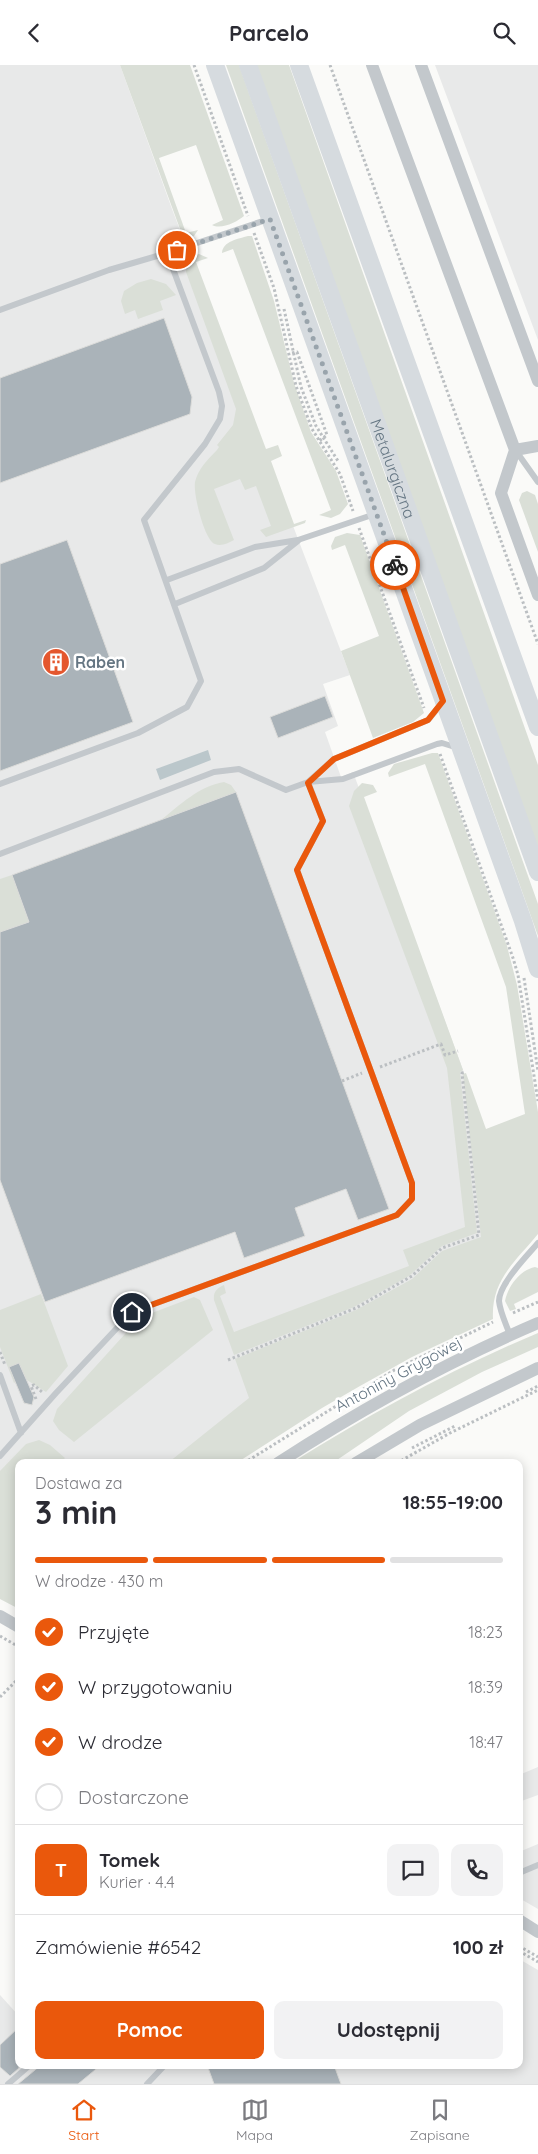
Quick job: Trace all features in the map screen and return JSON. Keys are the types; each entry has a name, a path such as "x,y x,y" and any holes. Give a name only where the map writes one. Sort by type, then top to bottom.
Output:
{"main road":[{"path":"215,65 459,749 523,921 538,969"},
{"name":"Metalurgiczna","path":"248,65 538,872"},
{"path":"299,65 538,727"}],"street":[{"path":"372,65 515,450 501,493 538,595"},
{"path":"421,65 538,381"},
{"path":"515,450 538,446"},
{"name":"Antoniny Grygowej","path":"285,1459 396,1391 538,1323"},
{"path":"363,1459 420,1425 538,1368"},
{"path":"0,1615 15,1624"},
{"path":"523,1923 538,1932"}],"lane":[{"path":"0,310 109,270 270,219"},
{"path":"0,784 138,733 188,707 201,681 144,520 205,444 220,419 222,406 219,392 167,253"},
{"path":"515,450 538,482"},
{"path":"166,580 255,547 298,540 376,514"},
{"path":"174,604 264,568 298,540"},
{"path":"308,783 334,759 428,720 443,701"},
{"path":"0,853 214,773 239,769 286,790 308,783 343,779 437,744 459,749"},
{"path":"0,1456 132,1312 397,1215 412,1199 412,1183 297,870 323,821 308,783"},
{"path":"510,1335 499,1299 503,1287 538,1243"},
{"path":"0,1375 20,1433"},
{"path":"523,1871 538,1865"},
{"path":"8,2084 25,2069"},
{"path":"148,2084 161,2069"}],"path":[{"path":"194,65 274,288 296,386 312,429 340,474 428,720"},
{"path":"330,65 538,645"},
{"path":"288,354 297,352 327,435 319,441"},
{"path":"437,744 518,975 538,1101"},
{"path":"378,1067 441,1043 445,1055 458,1051"},
{"path":"342,1081 369,1071"},
{"path":"228,1359 356,1308 412,1276 442,1248 480,1235 462,1073 466,1072"},
{"path":"250,1459 396,1369 538,1302"},
{"path":"0,1352 6,1368"},
{"path":"34,1405 37,1401 31,1385 34,1385 46,1395"},
{"path":"411,1449 484,1411 538,1386"},
{"path":"405,1459 450,1433 538,1390"},
{"path":"396,1458 403,1453"},
{"path":"0,1636 15,1645"},
{"path":"0,1697 15,1682"},
{"path":"523,1948 538,1957"},
{"path":"523,1954 538,1963"}],"shaded area":[{"path":"0,65 120,65 172,209 350,675 323,684 338,726 325,732 341,777 353,772 466,1078 484,1238 370,1326 184,1459 15,1459 15,1466 0,1475"},
{"path":"120,65 190,65 244,216 224,226 212,225 223,220 196,145 159,158 186,233 198,230 194,236 184,240"},
{"path":"226,65 239,65 538,904 538,936"},
{"path":"255,65 289,65 538,765 538,849"},
{"path":"435,65 538,65 538,340"},
{"path":"252,236 274,301 294,383 311,432 336,471 348,504 340,514 331,518 319,515 331,510 233,249 222,253 228,243"},
{"path":"199,254 208,258 196,262 266,449 278,445 282,456 271,461 294,524 306,520 305,523 266,537 260,530 271,526 256,486 245,490 240,479 214,489 234,540 220,545 211,541 203,526 195,482 201,469 219,447 217,445 233,425 236,409 186,272 189,258"},
{"path":"151,279 166,284 176,295 160,301 163,310 138,319 135,310 125,314 121,301 124,291 137,283"},
{"path":"527,491 535,495 538,504 538,552 519,500 522,493"},
{"path":"347,533 360,535 424,713 413,722 373,738 341,651 379,636 345,545 332,550 331,546 335,537"},
{"path":"208,750 211,760 160,780 156,769"},
{"path":"438,753 507,946 517,985 538,1112 538,1234 513,1263 500,1282 493,1305 493,1319 412,1357 360,1386 243,1459 173,1459 249,1398 235,1359 356,1310 412,1279 442,1251 481,1237 463,1074 466,1073 486,1129 525,1114 506,987 425,764 389,777 388,773 394,764"},
{"path":"224,782 231,785 236,792 161,820 198,792"},
{"path":"362,783 373,785 377,792 364,797 463,1070 460,1072 477,1233 442,1246 409,1276 354,1307 234,1355 214,1300 217,1289 222,1286 224,1285 226,1293 220,1296 234,1332 409,1266 403,1250 465,1227 447,1068 349,806 354,791"},
{"path":"12,875 29,922 0,932 0,879"},
{"path":"535,1267 538,1268 538,1292 514,1304 516,1309 510,1311 505,1301 512,1284 524,1271"},
{"path":"41,1294 68,1366 46,1392 22,1377 14,1383 0,1347 0,1310"},
{"path":"194,1297 200,1300 213,1330 74,1442 59,1430 53,1421 57,1409 134,1324 144,1316"},
{"path":"538,1333 538,1347 482,1372 409,1411 338,1459 298,1459 413,1393"},
{"path":"39,1440 50,1445 65,1458 15,1459 15,1607 0,1599 0,1471 26,1444"},
{"path":"538,1767 538,1795 523,1801 523,1773"},
{"path":"538,1844 538,1909 523,1900 523,1850"},
{"path":"523,1961 538,1970 538,2084 0,2084 0,1995 15,2012 15,2069 523,2069"}],"building":[{"path":"164,318 192,397 190,414 0,483 0,378"},
{"name":"Raben","path":"67,540 133,722 0,771 0,564"},
{"path":"325,696 333,717 278,738 270,717"},
{"path":"236,792 389,1209 358,1220 346,1189 295,1208 305,1236 244,1258 235,1232 45,1302 0,1180 0,932 29,922 12,875"},
{"path":"19,1363 34,1397 32,1405 24,1403 9,1367"},
{"path":"15,2031 15,2069 18,2069 10,2076 0,2067 0,2045"},
{"path":"36,2069 96,2069 78,2084 18,2084"},
{"path":"208,2069 335,2069 341,2084 214,2084"}],"way so far":[{"path":"177,250 270,219 395,565"}],"place":[{"name":"Raben","path":"56,662"}],"route":[{"path":"132,1312 397,1215 412,1199 412,1183 297,870 323,821 308,783 334,759 428,720 443,701 395,565"}]}
